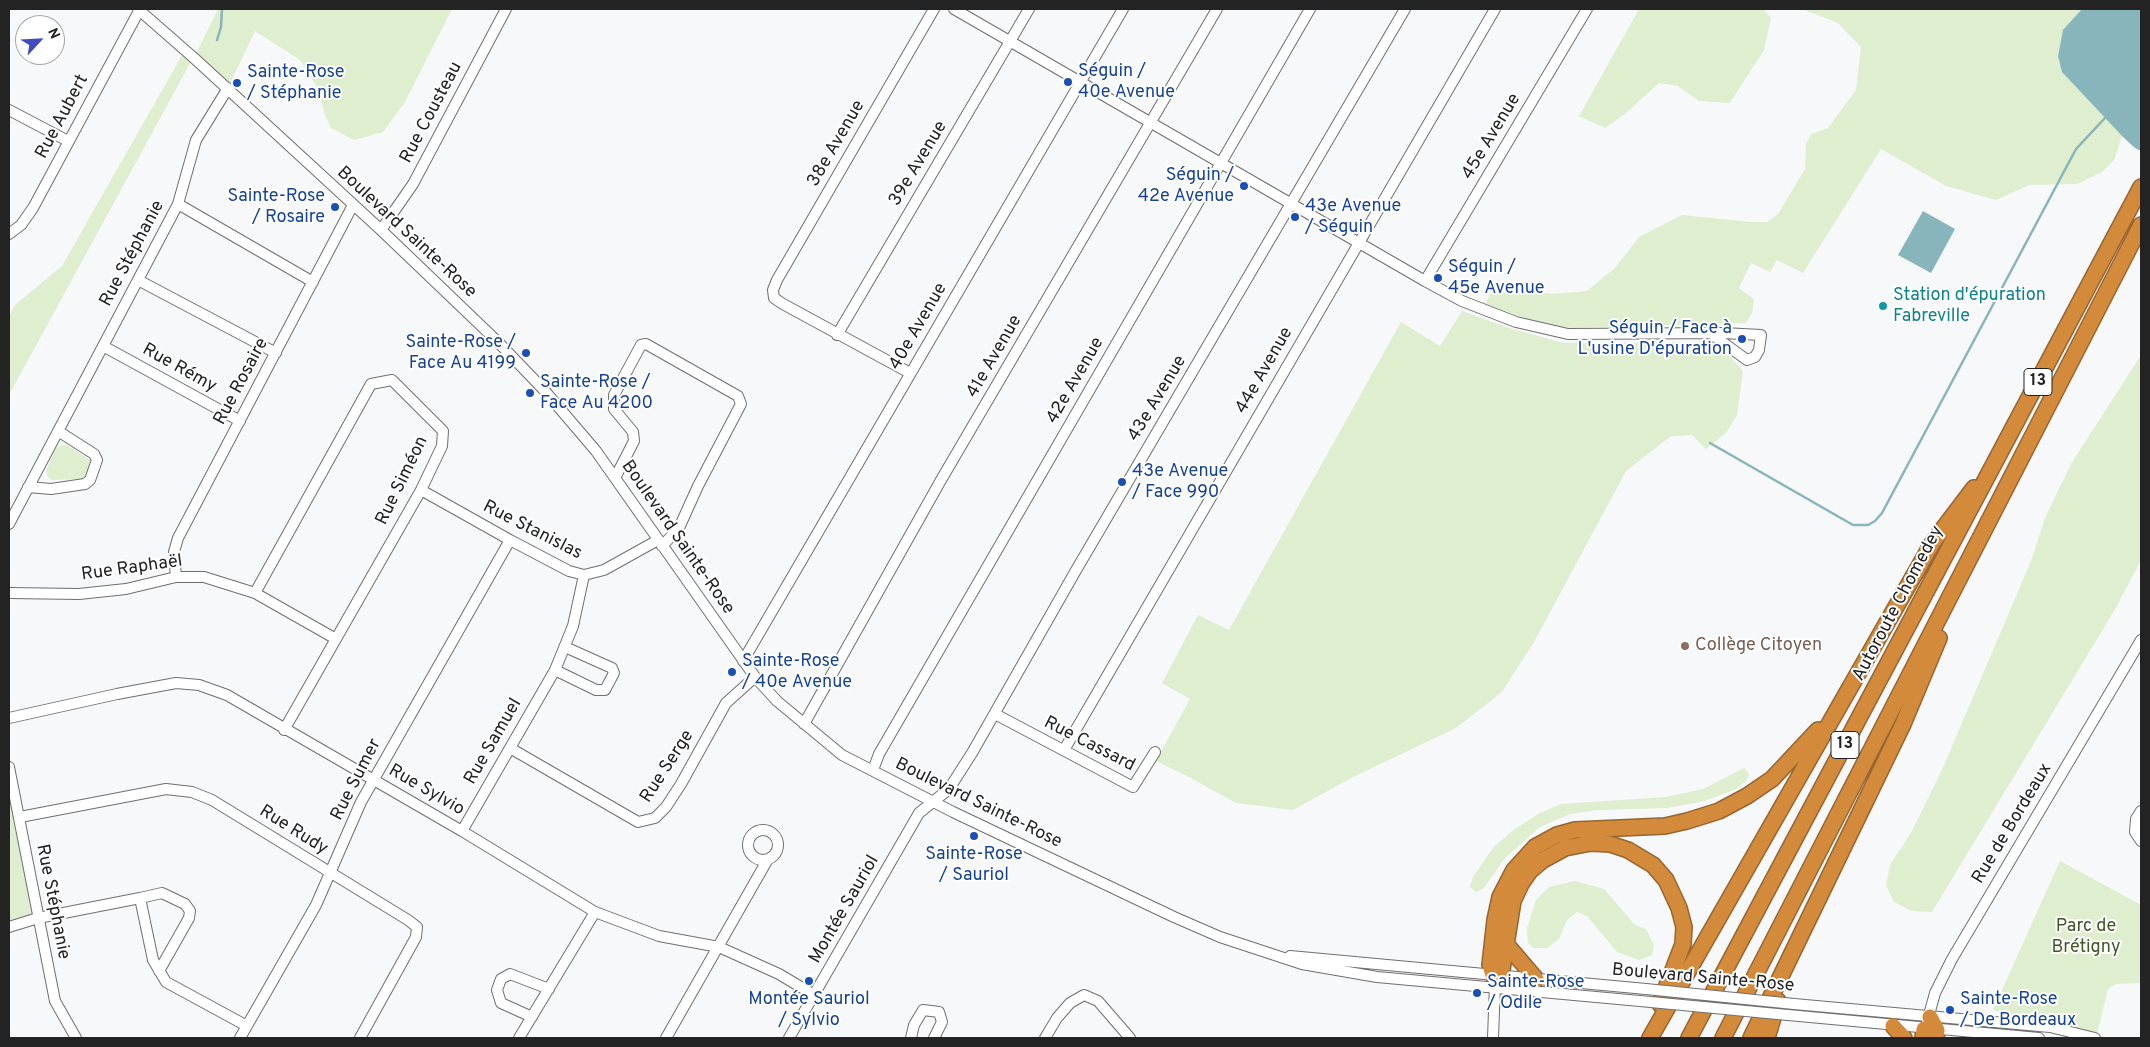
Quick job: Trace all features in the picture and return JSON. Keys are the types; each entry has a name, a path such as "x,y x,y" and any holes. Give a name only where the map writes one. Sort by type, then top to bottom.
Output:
{"highway":[{"name":"Autoroute Chomedey","path":"1689,1038 2139,192"},
{"name":"13","path":"1723,1038 2141,226"},
{"path":"1648,1038 1933,542 2002,451"},
{"path":"1751,1038 1903,724 1983,533"},
{"path":"1497,980 1490,965 1495,920 1500,896 1514,870 1535,847 1556,835 1575,830 1665,826 1697,819 1728,806 1772,779 1838,709"},
{"path":"1497,980 1507,945 1509,916 1516,892 1530,871 1543,860 1565,848 1591,843 1619,846 1637,854 1653,866 1666,880 1679,908 1684,927 1681,951 1648,1038"},
{"path":"1507,945 1536,979"},
{"path":"1767,1038 1788,961"},
{"path":"1892,1026 1904,1038"}],"street":[{"name":"Boulevard Sainte-Rose","path":"139,9 228,88 381,230 453,298 534,380 596,451 755,677 777,701 842,755 933,802 1194,926 1233,941 1277,954 1497,980 1640,1001 1930,1030 2039,1038"},
{"name":"Rue Aubert","path":"9,234 20,225 33,208 139,9"},
{"name":"Rue Cousteau","path":"381,230 413,184 506,9"},
{"name":"38e Avenue","path":"837,335 774,298 773,290 777,280 934,9"},
{"path":"954,9 1425,281 1490,312 1553,332 1568,334 1710,333 1761,335 1759,350 1755,356 1747,360 1710,333"},
{"name":"39e Avenue","path":"837,335 1029,9"},
{"name":"40e Avenue","path":"743,661 1122,9"},
{"name":"41e Avenue","path":"804,724 941,480 1218,9"},
{"name":"42e Avenue","path":"873,770 884,745 1310,9"},
{"name":"43e Avenue","path":"933,802 949,789 994,714 1075,572 1405,9"},
{"name":"44e Avenue","path":"1064,750 1495,9"},
{"name":"45e Avenue","path":"1425,281 1587,9"},
{"name":"Rue Stéphanie","path":"9,524 178,204 196,140 228,88"},
{"path":"9,110 68,141"},
{"path":"178,204 313,282"},
{"name":"Rue Rosaire","path":"176,577 174,552 178,538 353,205"},
{"path":"138,280 276,352"},
{"path":"837,335 910,374"},
{"name":"Rue Stanislas","path":"421,490 569,571 584,575 604,570 660,543 679,528 698,486 741,404 738,396 646,344 641,345 614,395 614,408 633,432 634,441 615,478"},
{"name":"Rue Rémy","path":"103,346 240,421"},
{"name":"Rue Siméon","path":"255,594 371,384 392,380 443,431 442,446 421,490 284,730"},
{"path":"28,487 51,490 85,484 90,480 97,460 94,454 58,431"},
{"name":"Rue Sumer","path":"240,1038 316,905 361,802 510,540"},
{"name":"Rue Samuel","path":"462,831 555,670 573,626 584,575"},
{"name":"Rue Raphaël","path":"9,593 79,594 126,589 176,577 204,577 255,594 336,639"},
{"name":"Rue de Bordeaux","path":"1930,1030 1935,993 1956,952 2141,640"},
{"path":"555,670 596,690 605,690 614,673 612,668 565,647"},
{"name":"Rue Serge","path":"510,748 638,822 655,818 666,807 681,784 726,703 755,677"},
{"name":"Rue Sylvio","path":"9,718 176,683 199,686 227,696 462,831 595,912 659,936 719,947 779,974 814,995"},
{"name":"Rue Cassard","path":"994,714 1133,787 1155,752"},
{"name":"Rue Stéphanie","path":"9,768 55,1001 76,1038"},
{"name":"Rue Rudy","path":"20,817 166,789 192,792 212,800 357,888 417,927 416,937 360,1038"},
{"name":"Montée Sauriol","path":"789,1038 920,813 933,802"},
{"path":"2141,811 2136,819 2135,832 2141,841"},
{"path":"666,1038 768,859"},
{"path":"9,927 38,918 162,893 185,904 190,911 189,918 159,971"},
{"path":"140,898 153,960 166,982 247,1026"},
{"path":"519,1038 595,912"},
{"path":"532,1017 501,1003 497,990 501,979 510,974 549,989"},
{"name":"Boulevard Sainte-Rose","path":"1497,980 1536,979 1794,1004 1930,1030 2050,1027 2094,1038"},
{"path":"1493,1038 1497,980"},
{"path":"1045,1038 1057,1018 1070,1003 1084,996 1098,1001 1130,1038"},
{"path":"911,1038 914,1025 923,1010 939,1012 942,1022 934,1038"}],"green space":[{"path":"218,9 452,9 405,102 383,132 354,140 331,128 317,87 300,60 255,31 228,88 194,58"},
{"path":"1639,9 1763,9 1771,18 1764,50 1730,103 1699,101 1678,86 1659,83 1626,113 1605,128 1579,116"},
{"path":"1802,9 2082,9 2063,31 2058,56 2062,72 2122,136 2114,160 2102,172 2077,184 2029,185 1996,200 1946,186 1881,149 1803,273 1777,260 1770,272 1751,263 1739,288 1754,299 1752,313 1746,323 1569,328 1536,322 1485,304 1495,287 1552,294 1587,291 1615,268 1639,237 1682,215 1767,222 1778,214 1805,169 1806,144 1811,134 1828,128 1856,90 1861,47 1838,23"},
{"path":"185,50 193,58 9,395 9,316 15,305 62,266"},
{"path":"1462,311 1509,328 1563,343 1717,342 1743,371 1737,415 1726,433 1706,449 1692,435 1671,436 1626,471 1534,642 1502,692 1456,728 1353,777 1293,810 1236,803 1156,761 1190,699 1162,683 1198,615 1229,630 1401,322 1440,346"},
{"path":"2141,355 2141,560 2117,606 1932,912 1911,911 1894,902 1886,885 1890,865 1912,831 1942,770 2031,561 2045,518 2071,464"},
{"path":"61,445 67,445 90,460 87,474 81,479 52,480 48,477 46,471 56,448"},
{"path":"1744,768 1749,774 1747,780 1736,789 1705,801 1667,808 1598,810 1570,814 1540,827 1505,858 1484,888 1476,892 1470,887 1473,877 1493,848 1512,831 1540,813 1561,804 1666,797 1703,789"},
{"path":"9,769 38,918 9,927"},
{"name":"Parc de Brétigny","path":"2060,861 2141,905 2141,983 2116,984 2108,989 2096,1038 1993,1010"},
{"path":"1575,881 1604,889 1635,925 1646,929 1654,945 1652,955 1639,960 1617,952 1587,916 1577,912 1567,920 1559,939 1547,948 1534,948 1528,943 1527,928 1536,900 1549,887"}],"water":[{"path":"2082,9 2141,9 2141,151 2122,136 2062,72 2058,56 2063,30"},
{"path":"1923,211 1955,229 1931,273 1898,255"}],"waterway":[{"path":"217,40 221,27 222,9"},
{"path":"1710,443 1853,525 1868,525 1875,521 1882,513 2076,149 2105,118"}],"place":[{"name":"Séguin / 40e Avenue","path":"1068,82"},
{"name":"Sainte-Rose / Stéphanie","path":"237,83"},
{"name":"Séguin / 42e Avenue","path":"1244,186"},
{"name":"Sainte-Rose / Rosaire","path":"335,207"},
{"name":"43e Avenue / Séguin","path":"1295,217"},
{"name":"Séguin / 45e Avenue","path":"1438,278"},
{"name":"Station d'épuration Fabreville","path":"1883,306"},
{"name":"Séguin / Face à L'usine D'épuration","path":"1742,339"},
{"name":"Sainte-Rose / Face Au 4199","path":"526,353"},
{"name":"Sainte-Rose / Face Au 4200","path":"530,393"},
{"name":"43e Avenue / Face 990","path":"1122,482"},
{"name":"Collège Citoyen","path":"1685,646"},
{"name":"Sainte-Rose / 40e Avenue","path":"732,672"},
{"name":"Sainte-Rose / Sauriol","path":"974,836"},
{"name":"Montée Sauriol / Sylvio","path":"809,981"},
{"name":"Sainte-Rose / Odile","path":"1477,993"},
{"name":"Sainte-Rose / De Bordeaux","path":"1950,1010"}]}
